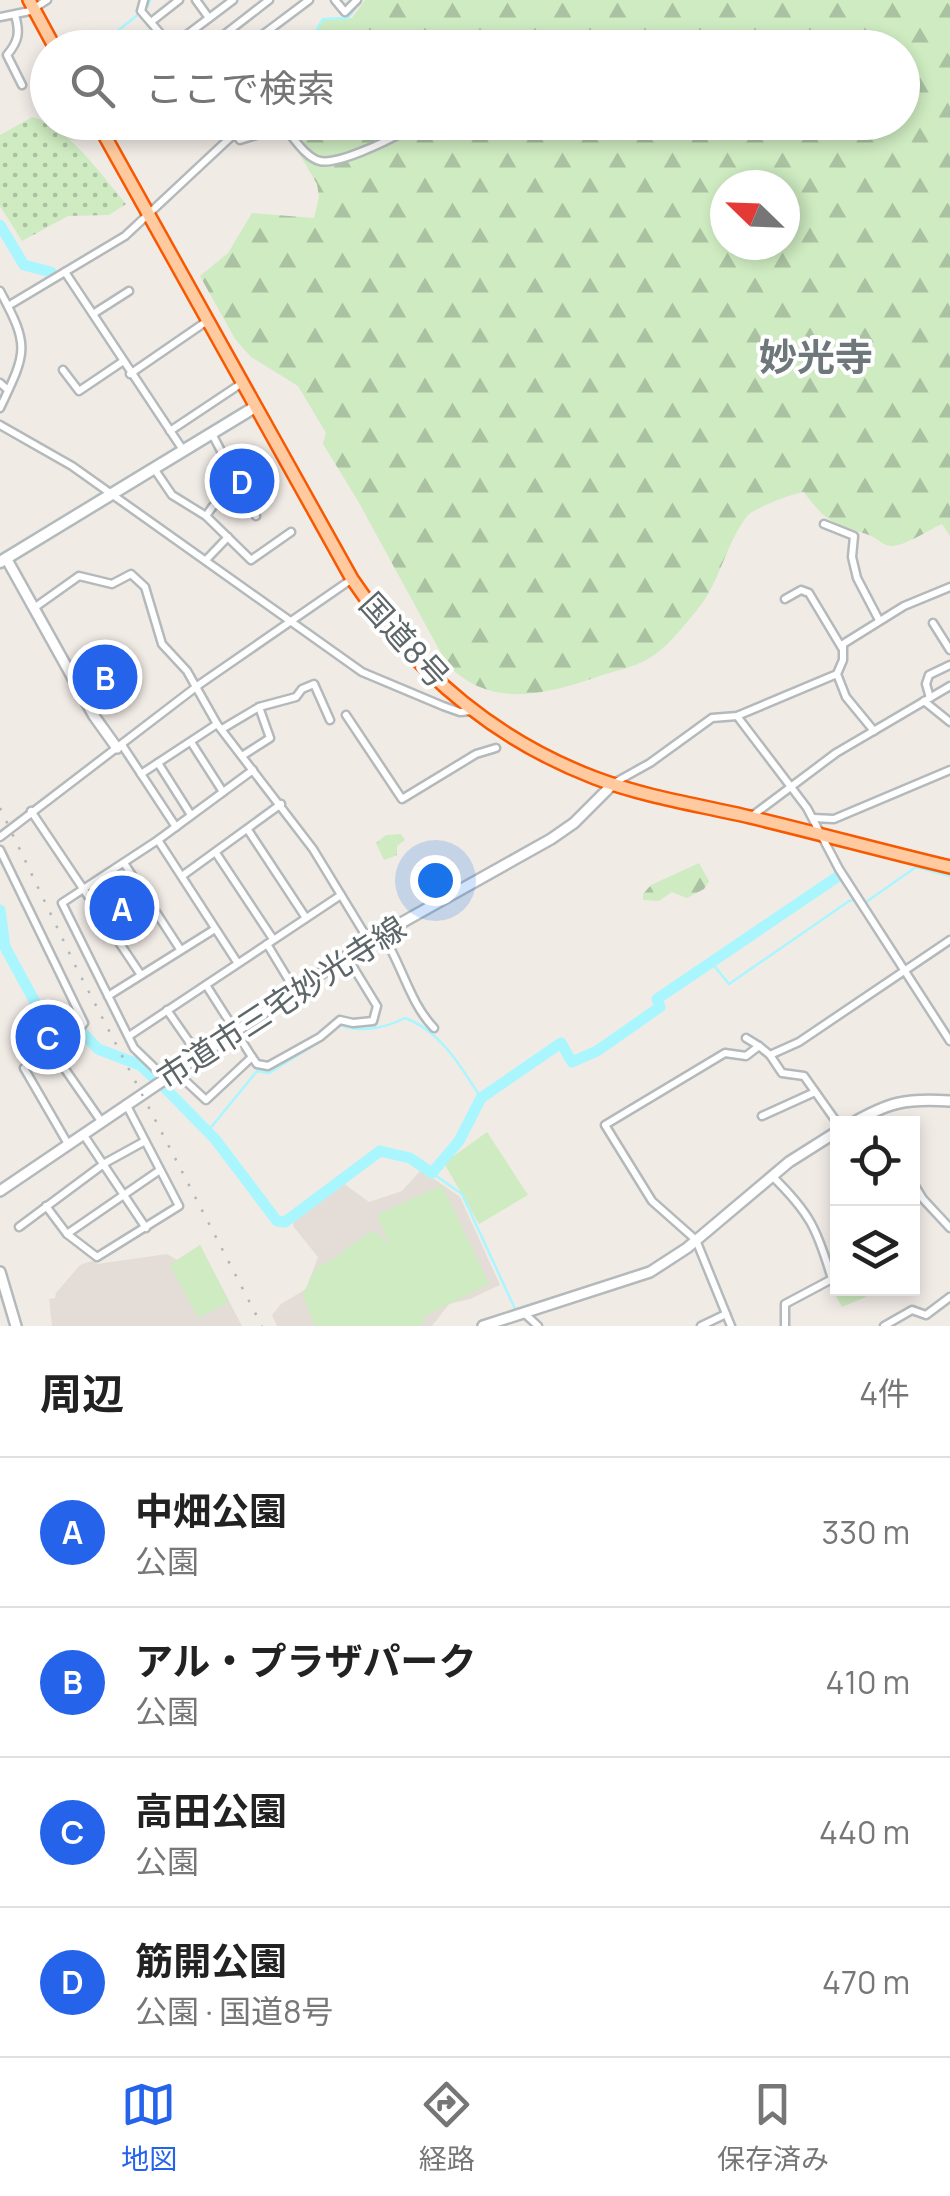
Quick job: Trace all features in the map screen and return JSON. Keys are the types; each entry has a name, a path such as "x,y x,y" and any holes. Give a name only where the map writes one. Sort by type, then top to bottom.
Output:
{"highway":[{"path":"31,5 45,30"},
{"name":"国道8号","path":"107,140 352,579 406,650 472,711 538,753 613,784 950,867"}],"main road":[{"path":"3,560 255,407"}],"street":[{"path":"0,17 46,0"},
{"path":"144,0 141,11 158,30"},
{"path":"151,22 179,0"},
{"path":"196,0 209,18"},
{"path":"194,30 233,0"},
{"path":"230,30 269,0"},
{"path":"269,30 309,0"},
{"path":"335,0 345,12 356,0"},
{"path":"15,14 20,31 15,46 6,55 22,85"},
{"path":"8,306 125,236 228,140"},
{"path":"296,140 320,162 336,160 386,140"},
{"path":"65,272 184,452"},
{"path":"0,290 21,331 23,350 0,408"},
{"path":"92,314 129,291"},
{"path":"130,374 208,321"},
{"path":"63,370 79,391 122,362"},
{"path":"170,431 242,382"},
{"path":"0,383 8,390"},
{"path":"0,425 72,466 376,680 460,712 472,711"},
{"path":"212,434 256,516"},
{"path":"155,470 172,495 206,516 250,560 291,532"},
{"path":"206,516 213,506 240,491"},
{"path":"824,524 854,536 852,557 858,578 879,620"},
{"path":"206,560 228,537"},
{"path":"3,560 94,716 141,774 176,827"},
{"path":"32,608 79,576 112,584 131,574 145,587 162,644 187,671 219,726 281,804 370,941"},
{"path":"0,837 196,688 352,579"},
{"path":"842,648 847,640 879,620 950,586"},
{"path":"784,599 801,590 809,592 842,648 843,660 837,674 846,698 874,731"},
{"path":"933,623 950,650"},
{"path":"950,665 929,676 926,684 927,699 950,722"},
{"path":"613,784 650,764 712,718 737,716 837,674"},
{"path":"141,774 219,726 259,707 296,697 314,684 330,720"},
{"path":"751,818 790,786 950,686"},
{"path":"242,756 270,738 259,707"},
{"path":"346,715 402,799 476,754 496,748"},
{"path":"737,716 814,818 820,835 950,1041"},
{"path":"191,742 223,792"},
{"path":"158,763 191,815"},
{"path":"165,1078 142,1059 62,903 124,864 253,770"},
{"path":"814,818 834,819 950,770"},
{"name":"市道市三宅妙光寺線","path":"0,1191 370,941 551,839 574,823 613,784"},
{"path":"182,876 281,804"},
{"path":"31,811 141,974"},
{"path":"248,830 306,918"},
{"path":"158,840 237,962"},
{"path":"0,850 84,1023 80,1030 24,1068 68,1144"},
{"path":"216,853 296,992"},
{"path":"124,864 180,950"},
{"path":"129,1036 342,895"},
{"path":"108,996 215,929"},
{"path":"382,934 419,1008 434,1028"},
{"path":"770,1055 800,1042 950,940"},
{"path":"206,985 252,1057 258,1064 268,1066 320,1037 340,1020 370,1023 377,1006 347,958"},
{"path":"168,1010 199,1056"},
{"path":"746,1038 770,1055 782,1072 804,1076 832,1116"},
{"path":"731,1326 696,1240 652,1201 605,1125 725,1053 746,1056 759,1046"},
{"path":"51,1049 101,1121"},
{"path":"176,1071 206,1100 252,1057"},
{"path":"762,1116 815,1092"},
{"path":"875,1116 902,1100 950,1101"},
{"path":"46,1206 67,1234 97,1257 179,1206 126,1104"},
{"path":"83,1134 146,1228"},
{"path":"483,1326 637,1278 664,1264 772,1176 830,1136"},
{"path":"19,1227 105,1163 145,1142"},
{"path":"67,1234 160,1170"},
{"path":"772,1176 800,1203 816,1227 832,1279 785,1304 784,1326"},
{"path":"920,1194 950,1228"},
{"path":"0,1272 16,1326"},
{"path":"884,1326 912,1310 926,1314 950,1297"},
{"path":"523,1313 538,1326"},
{"path":"700,1326 726,1314"}],"shaded area":[{"path":"421,1170 460,1197 500,1285 449,1304 432,1326 277,1326 272,1315 281,1304 306,1289 318,1257 293,1226 294,1221 343,1183 369,1202 402,1191"},
{"path":"200,1245 242,1326 52,1326 49,1299 55,1298 80,1265 95,1260 97,1264 167,1254 177,1260"}],"green space":[{"path":"365,0 950,0 950,536 942,524 902,544 887,545 832,521 804,492 799,493 748,515 705,599 668,643 642,662 538,693 499,693 464,678 447,664 323,444 326,433 298,386 251,357 235,339 200,276 228,253 252,213 314,218 319,197 317,184 296,148 296,140 920,140 920,30 318,30 324,20 352,18"},
{"path":"30,118 30,140 70,140 126,204 109,215 68,216 22,241 0,206 0,135"},
{"path":"114,657 129,675 93,697 83,679"},
{"path":"401,834 405,840 397,846 397,855 384,860 376,843 386,835"},
{"path":"699,863 709,881 704,889 687,898 672,892 659,901 643,900 651,885"},
{"path":"120,874 155,922 125,943 90,894"},
{"path":"487,1132 528,1195 479,1224 444,1163"},
{"path":"442,1185 489,1284 423,1317 425,1321 419,1326 315,1326 302,1294 315,1270 370,1232 379,1234 390,1246 377,1215"},
{"path":"200,1245 229,1302 198,1318 170,1265"},
{"path":"830,1250 830,1282 823,1254"},
{"path":"836,1296 868,1296 842,1307"}],"waterway":[{"path":"148,6 150,0"},
{"path":"317,30 323,19 348,18 361,0"},
{"path":"119,30 136,16"},
{"path":"0,225 24,265 51,272"},
{"path":"711,962 729,984 849,901 855,900 859,907 916,867 950,876"},
{"path":"164,1087 215,1139 277,1221 285,1222 380,1151 410,1158 432,1173 459,1141 481,1098 561,1043 572,1062 597,1051 660,1007 657,999 840,875"},
{"path":"0,910 5,947 42,1015 79,1029 98,1049 140,1065 154,1078"},
{"path":"208,1131 257,1071 269,1073 340,1025 373,1028 405,1018 418,1024 449,1051 481,1098"},
{"path":"432,1173 462,1194 516,1311"},
{"path":"523,1317 533,1326"}],"railway":[{"path":"0,808 76,967 262,1326"}],"place":[{"name":"筋開公園","path":"242,481"},
{"name":"アル・プラザパーク","path":"105,677"},
{"name":"中畑公園","path":"122,908"},
{"name":"高田公園","path":"48,1037"}],"district":[{"name":"妙光寺","path":"816,356"}]}
